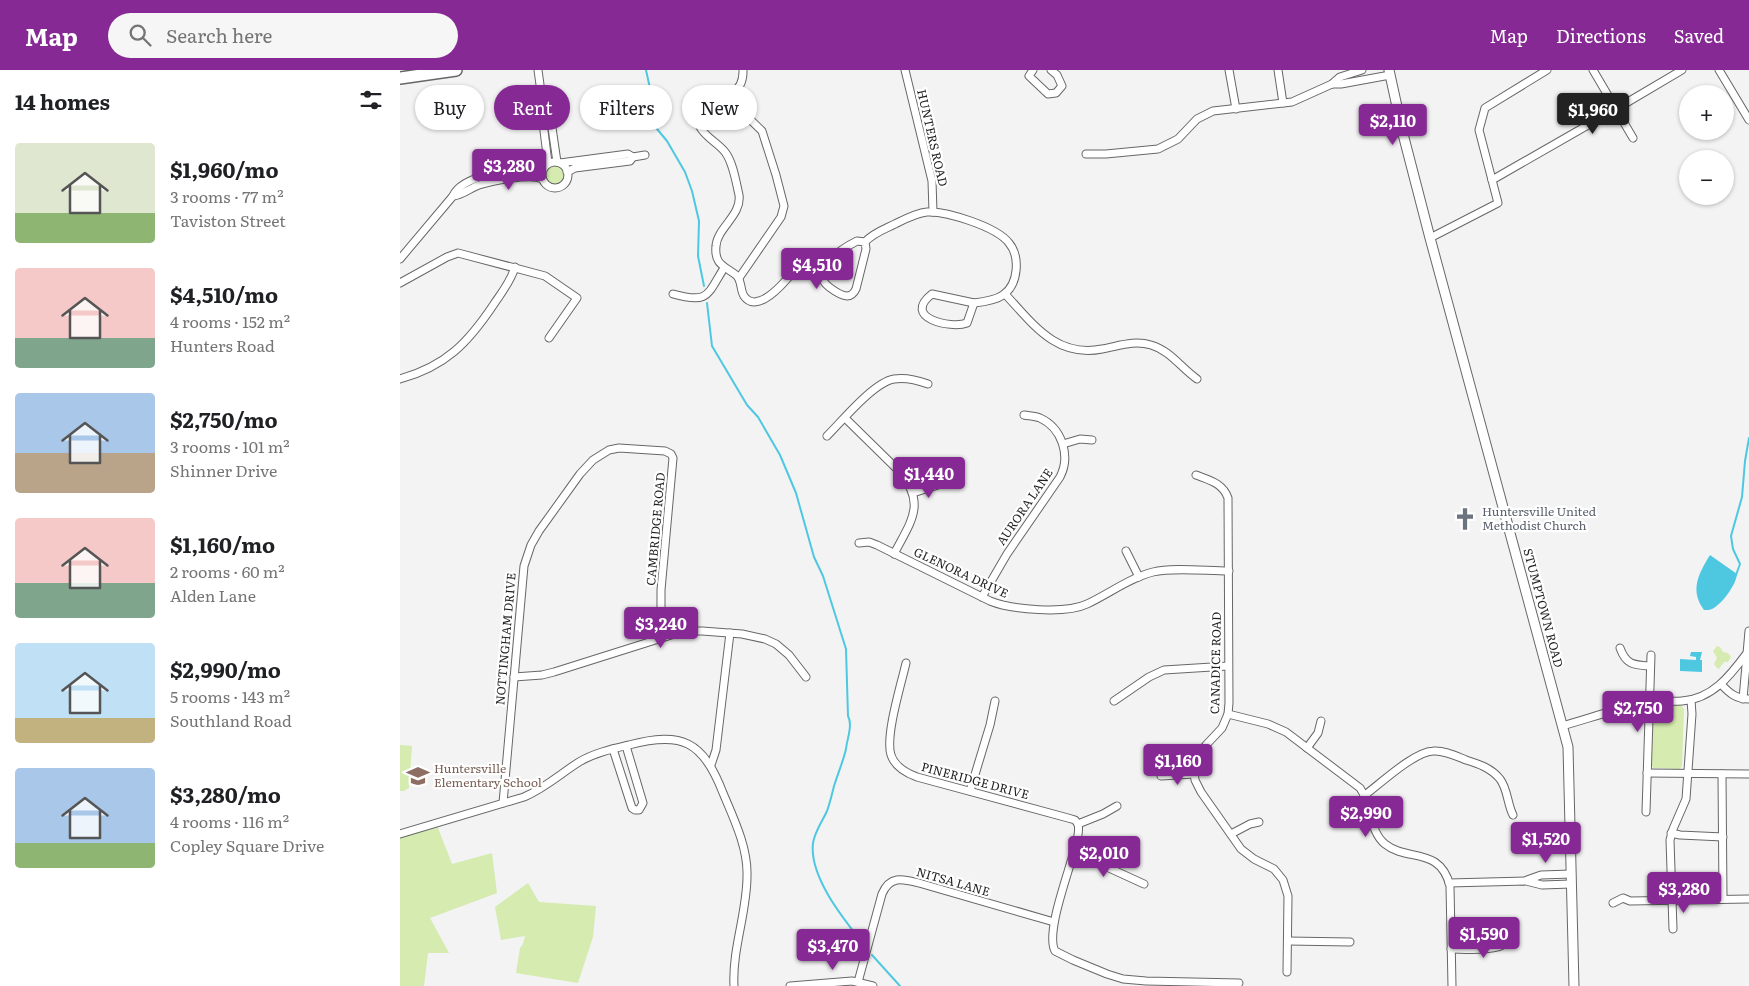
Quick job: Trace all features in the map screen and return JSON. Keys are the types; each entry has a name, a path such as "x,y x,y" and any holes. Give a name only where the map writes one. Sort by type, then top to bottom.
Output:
{"main road":[{"path":"400,78 456,70"}],"street":[{"path":"538,70 540,85"},
{"path":"741,85 743,70"},
{"name":"HUNTERS ROAD","path":"905,70 932,181 933,212"},
{"path":"1033,70 1030,76 1048,94 1056,92 1062,86 1057,76 1051,70"},
{"path":"1229,70 1236,108"},
{"path":"1278,70 1284,103"},
{"path":"1086,154 1158,149 1178,139 1202,116 1213,111 1292,102 1332,84 1340,77 1362,70"},
{"path":"1430,238 1498,203 1479,130 1485,108 1547,70"},
{"path":"1594,70 1633,138"},
{"path":"1492,180 1682,70"},
{"path":"1719,70 1749,120"},
{"path":"1332,84 1342,84 1390,72"},
{"name":"STUMPTOWN ROAD","path":"1390,72 1403,134 1430,238 1562,726 1569,759 1574,986"},
{"path":"739,278 781,217 784,206 762,131 757,126"},
{"path":"542,179 542,172 547,165 544,130"},
{"path":"454,196 488,183 534,176 542,179 548,186 556,188 564,183 567,172 558,162 553,130"},
{"path":"702,130 725,151 729,159 739,198 739,205 716,240 716,257 724,268 739,278 744,296 749,301 756,303 762,301 792,273"},
{"path":"400,259 454,196 456,190 477,178 558,162 628,154 633,156 645,155"},
{"path":"567,172 575,168 630,161 633,156"},
{"path":"866,242 854,292 847,296 826,285 823,274 824,266 847,246 857,241 866,242 875,234 911,216 922,213 933,212 960,217 1005,238 1014,250 1017,265 1013,282 1005,294 990,300 974,303 932,294 922,305 923,314 931,320 957,325 964,324 969,320 974,303"},
{"path":"400,283 447,257 458,253 515,267 549,278 577,298 549,338"},
{"path":"400,380 428,369 450,356 463,345 485,318 506,286 515,267"},
{"path":"673,294 694,298 705,296 713,287 724,268"},
{"path":"1005,294 1046,338 1060,345 1077,350 1091,351 1134,342 1152,345 1167,352 1197,379"},
{"path":"827,436 876,388 886,381 903,378 928,384"},
{"path":"1024,415 1043,420 1054,429 1063,444 1080,439 1092,440"},
{"path":"845,418 899,471 913,493 914,512 894,554"},
{"name":"AURORA LANE","path":"982,598 1007,554 1060,477 1065,461 1063,444"},
{"name":"NOTTINGHAM DRIVE","path":"503,803 524,566 534,539 584,468 603,453 613,449 628,449 656,450 671,454"},
{"name":"CAMBRIDGE ROAD","path":"663,637 661,590 673,460 671,454"},
{"name":"CANADICE ROAD","path":"1194,774 1197,757 1222,728 1228,714 1229,571 1227,494 1214,482 1196,475"},
{"path":"913,493 938,485"},
{"name":"GLENORA DRIVE","path":"859,543 869,542 982,598 1018,608 1076,608 1086,605 1139,577 1160,571 1229,571"},
{"path":"1126,551 1139,577"},
{"path":"514,677 554,672 663,637 692,630 755,636 776,644 789,654 806,676"},
{"path":"1721,684 1730,694 1746,699 1749,631"},
{"path":"711,765 716,750 730,633"},
{"path":"1620,648 1623,656 1634,665 1650,666"},
{"path":"1562,726 1649,702 1691,700 1708,693 1730,677 1747,653"},
{"path":"1646,812 1651,655"},
{"name":"PINERIDGE DRIVE","path":"906,664 892,725 890,748 892,757 899,767 910,774 1075,820 1078,824"},
{"path":"1114,701 1149,677 1164,670 1228,666"},
{"path":"1673,929 1670,840 1685,803 1692,714 1691,700"},
{"path":"970,791 990,725 995,701"},
{"path":"1228,714 1277,727 1355,783 1365,795 1374,830 1382,841 1387,846 1400,852 1432,860 1443,872 1449,883 1452,986"},
{"path":"1307,748 1318,733 1321,720"},
{"path":"400,834 534,792 586,759 613,749 654,740 678,740 693,746 711,765 744,850 747,870 745,898 735,964 734,986"},
{"path":"613,749 632,808 639,810 644,803 626,746"},
{"path":"1365,795 1413,758 1426,752 1441,752 1483,766 1495,774 1504,786 1513,815"},
{"path":"1647,773 1749,774"},
{"path":"1161,776 1194,774 1201,792 1247,855 1274,869 1283,880 1288,896 1287,972"},
{"path":"1722,774 1723,899"},
{"path":"1117,806 1078,824 1079,828 1074,852 1054,922 1052,942 1055,950 1059,954 1124,979 1239,983"},
{"path":"1231,834 1250,824 1259,822"},
{"path":"1672,833 1723,837"},
{"path":"1074,852 1144,884"},
{"path":"1526,881 1541,875 1571,874"},
{"name":"NITSA LANE","path":"858,982 882,894 887,885 894,880 920,883 1054,922"},
{"path":"1449,883 1526,881 1542,885 1571,884"},
{"path":"1613,903 1626,899 1630,901 1749,899"},
{"path":"1288,941 1350,942"},
{"path":"1451,949 1494,948 1503,946 1508,942"},
{"path":"790,986 840,981 858,982 873,986"}],"green space":[{"path":"555,162 564,166 568,175 564,184 555,188 546,184 542,175 546,166"},
{"path":"1717,646 1731,657 1719,669 1714,664 1717,658 1713,651"},
{"path":"1655,705 1681,705 1684,709 1682,766 1680,769 1654,768 1651,766 1653,708"},
{"path":"400,745 412,746 409,788 404,791 400,791"},
{"path":"438,822 438,828 452,864 492,853 497,893 430,918 449,953 428,953 424,986 400,986 400,834"},
{"path":"528,883 539,902 596,906 593,937 578,983 516,973 520,948 525,936 501,940 495,907"}],"water":[{"path":"1710,555 1737,574 1731,589 1724,599 1716,607 1704,610 1697,596 1696,589 1699,575"},
{"path":"1691,652 1702,652 1700,660 1702,660 1702,672 1680,671 1680,659 1696,660 1696,657 1690,656"}],"waterway":[{"path":"646,70 651,93 651,112 657,129 667,141 685,172 692,191 699,221 698,256 704,286"},
{"path":"707,303 712,346 747,405 758,417 780,455 796,493 814,557 823,576 846,649 849,732 845,754 828,808 814,839 813,856 816,869 828,895 861,941"},
{"path":"1736,575 1740,564 1733,549 1731,536 1742,497 1749,438"},
{"path":"872,955 900,986"}],"place":[{"name":"Huntersville United Methodist Church","path":"1465,519"},
{"name":"Huntersville Elementary School","path":"418,776"}]}
